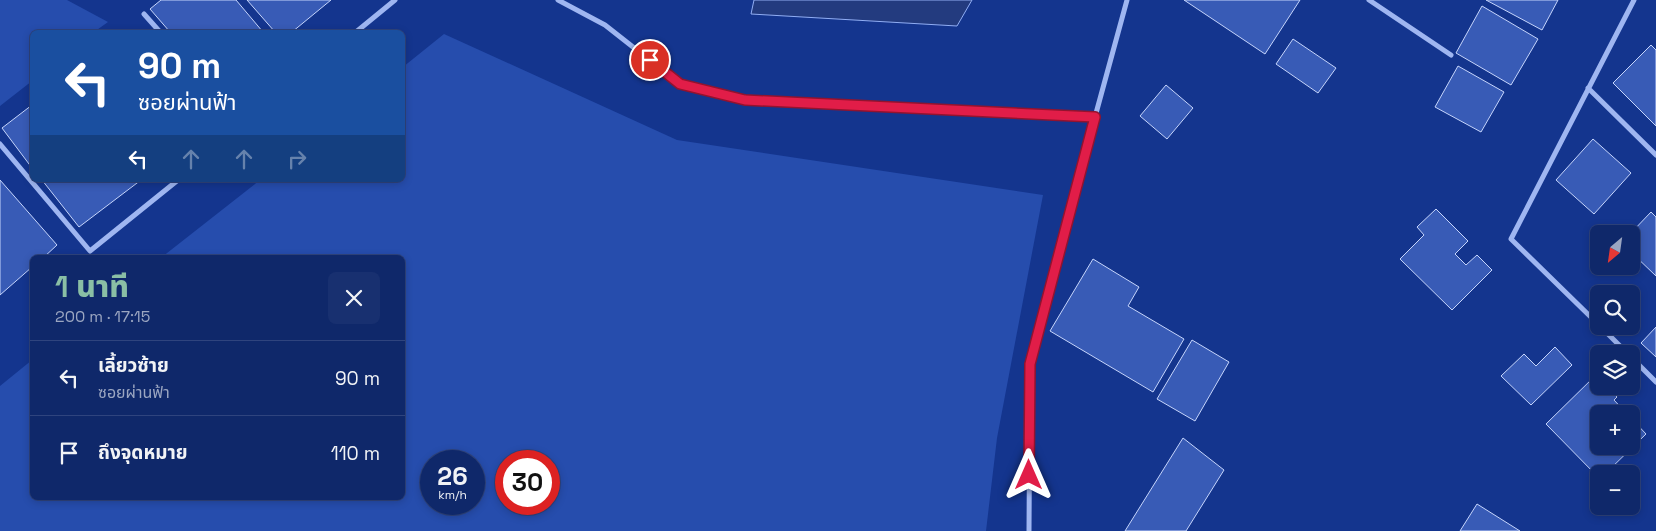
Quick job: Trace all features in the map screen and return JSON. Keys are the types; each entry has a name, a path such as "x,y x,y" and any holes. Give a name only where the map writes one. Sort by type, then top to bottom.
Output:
{"street":[{"path":"358,30 395,0"},
{"path":"558,0 605,25 680,84 745,100 1095,117"},
{"path":"1029,531 1030,364 1127,0"},
{"path":"1369,0 1450,55"},
{"path":"1590,317 1511,239 1634,0"},
{"path":"144,14 158,30"},
{"path":"1588,88 1656,155"},
{"path":"0,144 30,180"},
{"path":"32,182 90,251 176,182"},
{"path":"1608,335 1619,345"},
{"path":"1640,366 1656,382"}],"shaded area":[{"path":"0,0 67,0 108,22 97,30 30,30 30,83 0,106"},
{"path":"754,0 972,0 957,26 751,14"},
{"path":"444,34 677,140 1043,195 997,438 986,531 0,531 0,386 30,362 30,500 405,500 405,255 165,255 257,182 405,182 405,65"}],"building":[{"path":"161,0 236,0 261,30 168,30 150,9"},
{"path":"247,0 331,0 294,30 273,30"},
{"path":"1184,0 1300,0 1265,54"},
{"path":"1486,0 1558,0 1542,30"},
{"path":"1482,6 1538,39 1511,85 1456,53"},
{"path":"1293,39 1336,68 1318,93 1276,64"},
{"path":"1651,45 1656,50 1656,126 1613,83"},
{"path":"1458,66 1504,92 1481,132 1435,107"},
{"path":"1166,85 1193,108 1167,139 1140,116"},
{"path":"30,107 30,165 2,128"},
{"path":"1593,139 1631,173 1594,214 1556,180"},
{"path":"0,180 57,245 46,255 30,255 30,269 0,295"},
{"path":"44,182 138,182 79,227"},
{"path":"1436,209 1468,241 1455,254 1466,265 1477,255 1492,270 1452,310 1400,259 1424,235 1417,227"},
{"path":"1651,212 1656,217 1656,276 1640,261 1639,225"},
{"path":"1093,259 1139,287 1128,306 1184,339 1153,392 1050,331"},
{"path":"1656,327 1656,357 1641,343"},
{"path":"1192,340 1229,362 1195,421 1157,399"},
{"path":"1555,347 1572,365 1531,405 1501,376 1524,354 1536,366"},
{"path":"1590,381 1590,395 1615,395 1617,397 1614,400 1619,405 1590,405 1590,455 1624,455 1614,465 1590,465 1590,469 1546,424"},
{"path":"1640,428 1646,434 1640,440"},
{"path":"1183,438 1224,470 1186,531 1125,531"},
{"path":"1477,504 1520,531 1460,531"}],"route":[{"path":"650,60 680,84 745,100 1095,117 1030,364 1029,475"}]}
